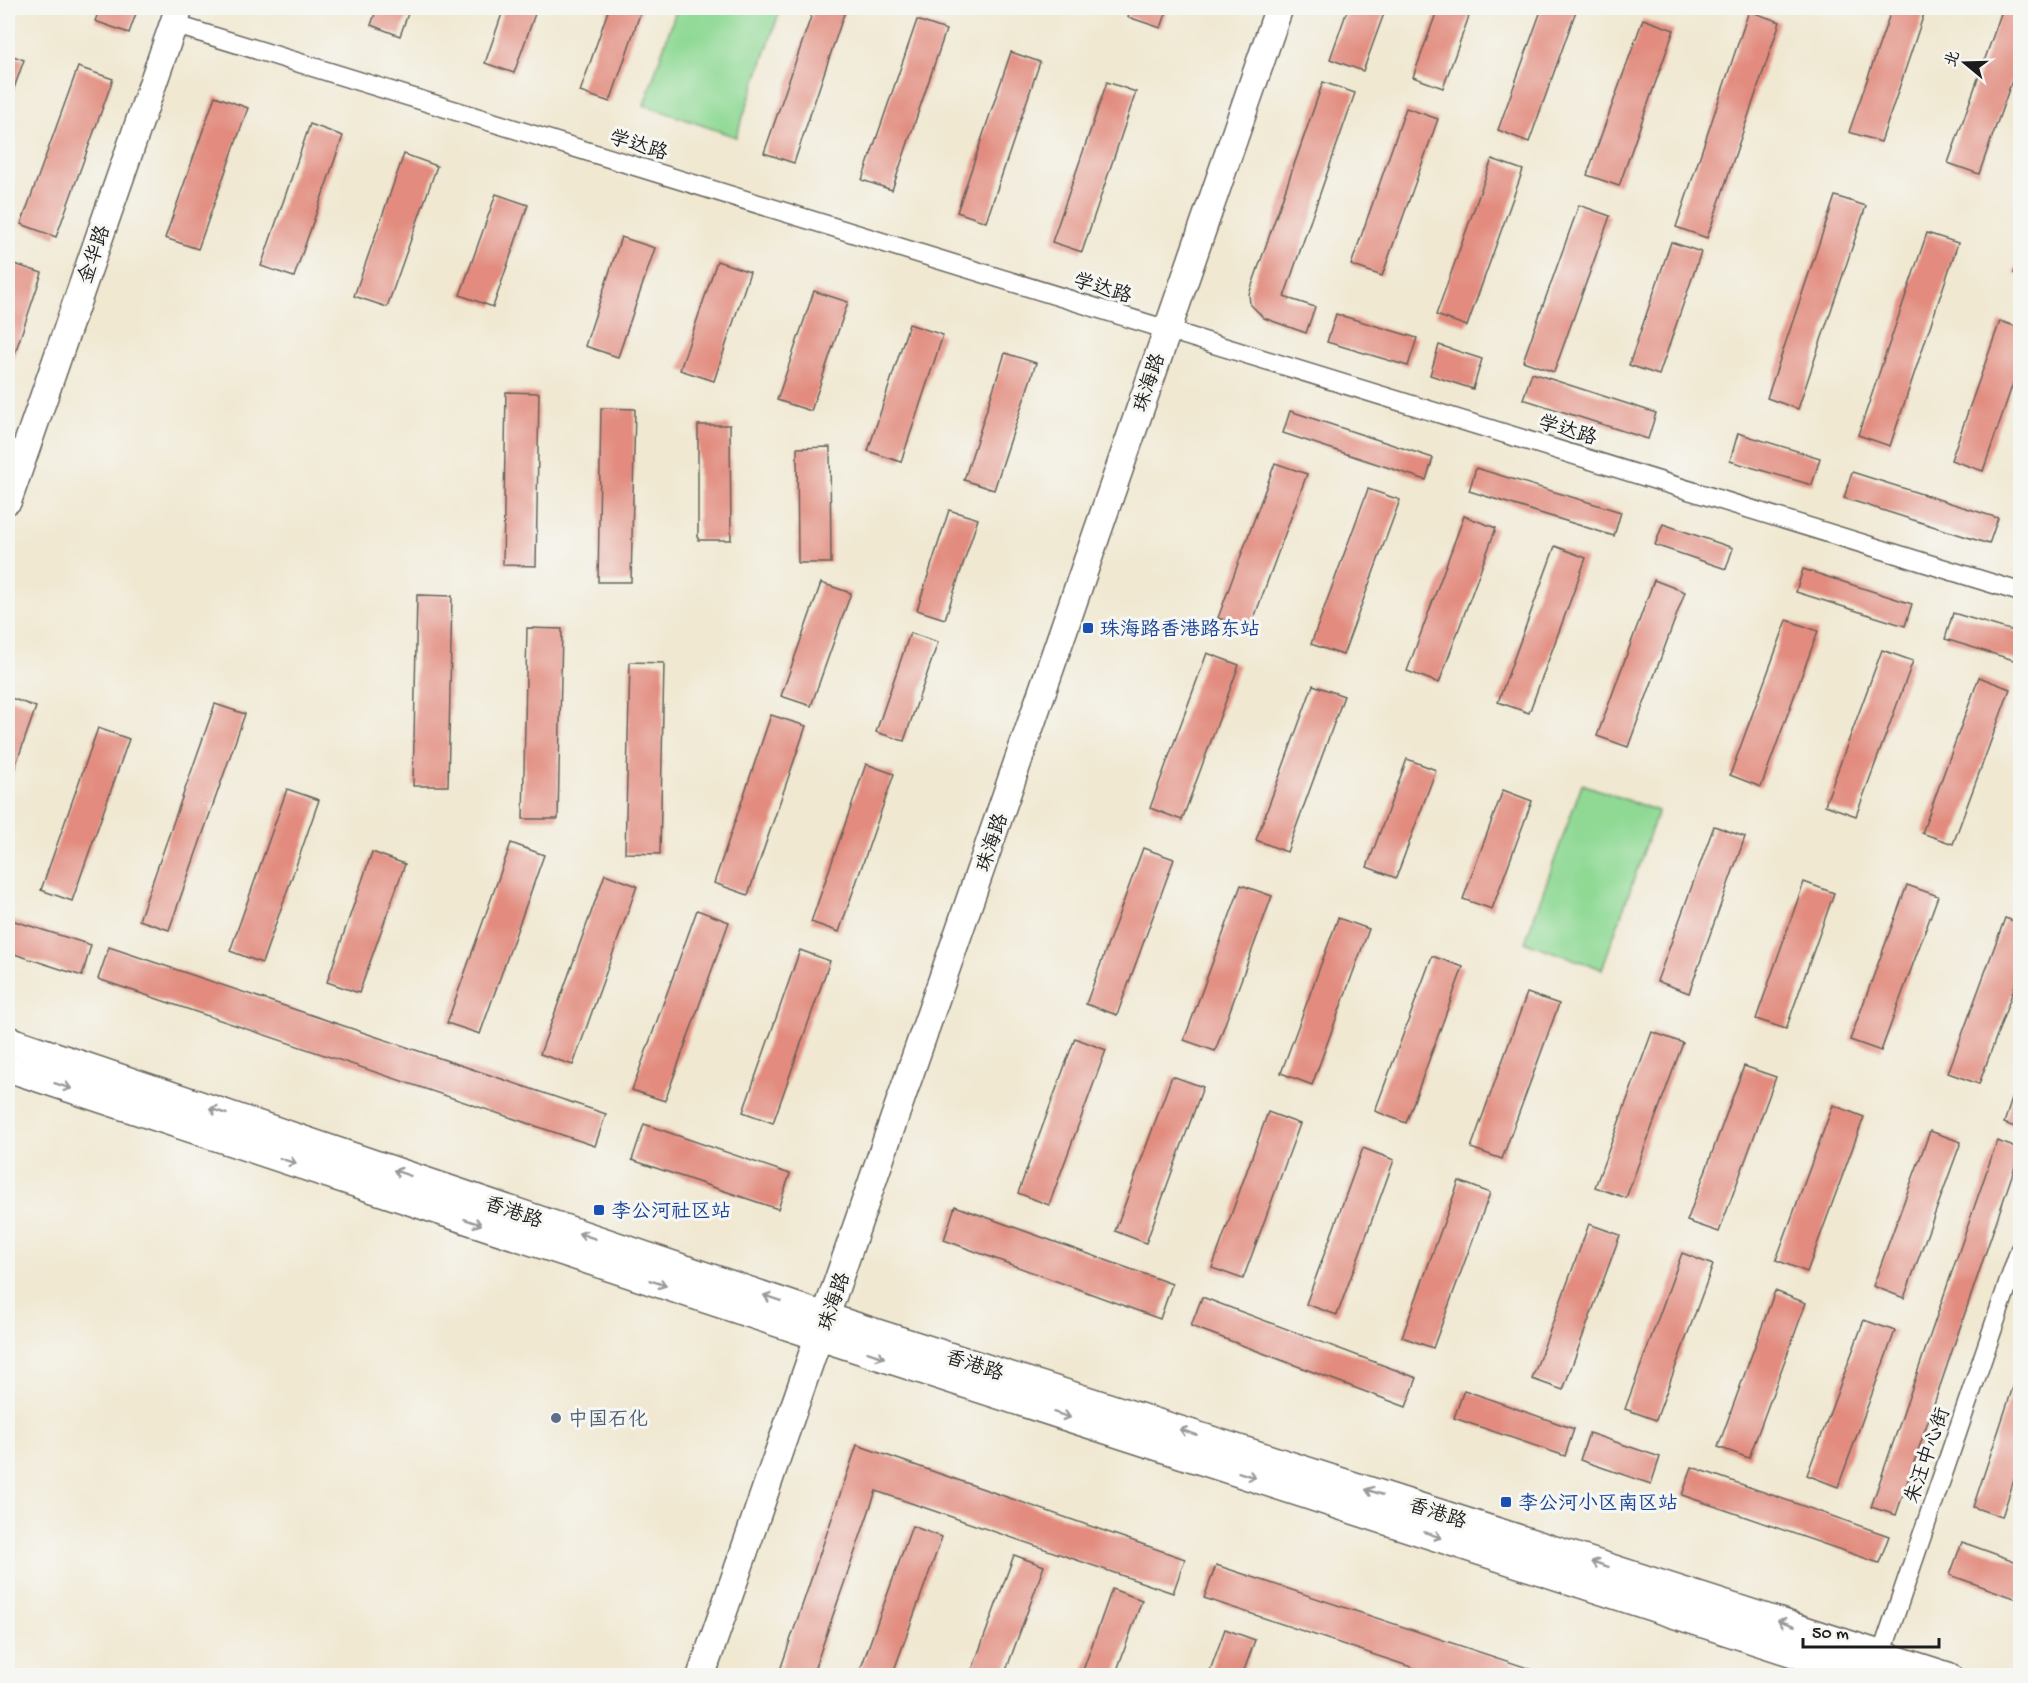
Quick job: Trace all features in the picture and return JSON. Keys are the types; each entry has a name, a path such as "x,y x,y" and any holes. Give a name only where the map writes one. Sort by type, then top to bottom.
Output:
{"main road":[{"name":"珠海路","path":"701,1676 824,1327 1166,330 1279,8"},
{"name":"金华路","path":"8,500 176,16"},
{"name":"香港路","path":"8,1040 824,1327 1864,1676"},
{"name":"香港路","path":"8,1068 1878,1665 1948,1676"}],"street":[{"name":"学达路","path":"176,16 1166,330 2020,592"},
{"name":"朱汪中心街","path":"1878,1665 2020,1249"}],"green space":[{"path":"677,8 781,8 736,137 644,105"},
{"path":"1582,784 1658,811 1602,969 1525,942"}],"building":[{"path":"100,8 138,8 129,33 95,21"},
{"path":"377,8 410,8 400,36 371,25"},
{"path":"504,8 537,8 514,73 485,63"},
{"path":"609,8 642,8 610,102 580,92"},
{"path":"814,8 846,8 794,163 764,153"},
{"path":"1131,8 1168,8 1161,28 1128,17"},
{"path":"1348,8 1386,8 1363,71 1330,59"},
{"path":"1438,8 1472,8 1443,88 1413,77"},
{"path":"1542,8 1577,8 1529,142 1498,130"},
{"path":"1892,8 1926,8 1881,142 1849,132"},
{"path":"2003,8 2020,12 2020,58 1979,174 1948,163"},
{"path":"1749,11 1780,22 1707,238 1676,227"},
{"path":"1643,19 1674,30 1619,186 1587,175"},
{"path":"917,20 946,30 892,190 862,180"},
{"path":"1011,52 1040,62 986,222 957,212"},
{"path":"8,54 24,60 8,105"},
{"path":"78,67 113,79 56,237 21,224"},
{"path":"1107,82 1136,92 1082,252 1052,242"},
{"path":"1323,82 1355,93 1284,297 1315,307 1306,333 1264,318 1250,304 1249,294"},
{"path":"215,96 248,108 198,249 165,238"},
{"path":"1406,108 1438,119 1382,276 1351,265"},
{"path":"310,124 343,136 294,277 261,266"},
{"path":"404,154 437,166 387,307 354,296"},
{"path":"1492,159 1523,170 1467,326 1436,315"},
{"path":"496,194 528,205 493,307 460,295"},
{"path":"1835,196 1866,206 1798,409 1767,398"},
{"path":"1579,205 1610,216 1554,372 1523,361"},
{"path":"1927,233 1958,243 1890,446 1858,435"},
{"path":"621,237 655,248 618,357 585,346"},
{"path":"1671,242 1701,252 1659,375 1629,365"},
{"path":"2020,255 2020,276 2014,273"},
{"path":"717,261 750,272 714,381 680,370"},
{"path":"8,262 42,273 8,374"},
{"path":"814,291 848,302 811,411 777,400"},
{"path":"1336,314 1417,338 1408,366 1327,342"},
{"path":"2000,321 2020,328 2020,363 1983,471 1951,460"},
{"path":"909,324 943,335 901,462 868,451"},
{"path":"1439,345 1482,359 1473,389 1430,375"},
{"path":"1005,353 1036,363 994,490 964,480"},
{"path":"1532,373 1656,413 1648,439 1523,399"},
{"path":"506,392 539,393 536,566 503,565"},
{"path":"601,408 635,409 631,582 598,582"},
{"path":"1290,411 1433,458 1426,480 1283,433"},
{"path":"698,425 730,425 731,540 698,540"},
{"path":"1738,433 1820,458 1812,485 1730,461"},
{"path":"830,447 831,563 798,563 797,448"},
{"path":"1275,463 1307,474 1250,629 1218,618"},
{"path":"1476,468 1621,512 1614,536 1469,491"},
{"path":"1852,472 1998,518 1989,544 1844,498"},
{"path":"1368,489 1400,500 1343,655 1311,644"},
{"path":"949,510 978,519 945,619 917,610"},
{"path":"1464,516 1496,528 1439,683 1407,671"},
{"path":"1663,524 1733,548 1726,569 1655,545"},
{"path":"1555,546 1586,558 1529,713 1498,702"},
{"path":"1803,569 1912,604 1905,626 1796,592"},
{"path":"1654,580 1685,592 1628,747 1597,736"},
{"path":"821,583 851,593 811,706 781,696"},
{"path":"417,595 452,596 448,786 413,786"},
{"path":"1953,613 2020,633 2020,662 1945,639"},
{"path":"1787,620 1818,631 1761,787 1730,775"},
{"path":"527,628 562,629 558,819 523,819"},
{"path":"910,633 938,642 904,741 876,732"},
{"path":"1882,650 1913,661 1856,816 1825,805"},
{"path":"1207,653 1239,665 1182,820 1150,808"},
{"path":"630,662 664,663 660,854 625,853"},
{"path":"1979,677 2010,689 1953,844 1922,833"},
{"path":"1313,685 1344,696 1287,852 1256,840"},
{"path":"8,697 36,707 8,787"},
{"path":"215,704 245,714 169,930 139,920"},
{"path":"771,715 806,726 748,895 714,883"},
{"path":"98,728 129,739 72,901 41,890"},
{"path":"1407,759 1436,770 1396,878 1367,867"},
{"path":"866,764 894,774 839,932 811,922"},
{"path":"287,789 319,800 262,963 230,951"},
{"path":"1503,790 1532,801 1492,909 1463,899"},
{"path":"1714,826 1745,837 1689,993 1657,981"},
{"path":"511,843 544,855 480,1034 447,1023"},
{"path":"1143,848 1174,859 1117,1015 1086,1004"},
{"path":"372,852 405,864 359,993 327,982"},
{"path":"605,874 637,886 573,1065 540,1054"},
{"path":"1804,882 1834,893 1786,1029 1756,1019"},
{"path":"1241,885 1272,896 1215,1051 1184,1040"},
{"path":"1907,885 1938,896 1881,1051 1850,1040"},
{"path":"697,910 729,922 665,1101 632,1090"},
{"path":"1338,918 1369,929 1312,1085 1281,1073"},
{"path":"2005,918 2020,923 2020,972 1979,1084 1948,1073"},
{"path":"8,919 91,945 82,976 8,952"},
{"path":"109,947 606,1114 595,1146 98,979"},
{"path":"800,950 830,961 773,1123 743,1112"},
{"path":"1432,956 1463,967 1406,1123 1375,1111"},
{"path":"1527,993 1559,1004 1502,1159 1471,1148"},
{"path":"1652,1032 1683,1043 1626,1198 1595,1187"},
{"path":"1075,1038 1106,1050 1049,1205 1018,1193"},
{"path":"1744,1066 1776,1077 1719,1232 1687,1221"},
{"path":"2020,1075 2020,1129 2004,1123"},
{"path":"1172,1076 1203,1087 1146,1243 1115,1231"},
{"path":"1833,1105 1864,1117 1807,1272 1776,1260"},
{"path":"1268,1112 1300,1124 1243,1279 1212,1268"},
{"path":"644,1124 790,1174 778,1209 632,1160"},
{"path":"1930,1131 1961,1142 1904,1298 1873,1286"},
{"path":"1997,1141 2020,1149 2020,1152 1896,1515 1871,1507"},
{"path":"1363,1148 1394,1160 1337,1315 1306,1304"},
{"path":"1459,1181 1490,1193 1433,1348 1402,1337"},
{"path":"955,1206 1172,1284 1160,1319 944,1240"},
{"path":"1589,1224 1620,1235 1563,1390 1532,1379"},
{"path":"1682,1253 1713,1265 1656,1420 1625,1409"},
{"path":"1775,1291 1806,1303 1749,1458 1718,1447"},
{"path":"1202,1297 1417,1378 1406,1407 1191,1326"},
{"path":"1864,1320 1895,1331 1838,1487 1807,1475"},
{"path":"2020,1366 2020,1461 2002,1517 1973,1507"},
{"path":"1464,1390 1574,1429 1565,1456 1454,1418"},
{"path":"1589,1433 1660,1457 1651,1484 1580,1460"},
{"path":"857,1445 1185,1559 1173,1593 876,1491 812,1676 778,1676"},
{"path":"1692,1467 1889,1536 1879,1563 1682,1495"},
{"path":"912,1526 942,1537 892,1676 858,1676"},
{"path":"1962,1542 2020,1563 2020,1600 1950,1575"},
{"path":"1014,1555 1044,1566 1004,1676 970,1676"},
{"path":"1216,1565 1549,1676 1438,1676 1204,1598"},
{"path":"1112,1589 1142,1600 1115,1676 1081,1676"},
{"path":"1225,1629 1255,1640 1242,1676 1208,1676"}],"place":[{"name":"珠海路香港路东站","path":"1088,628"},
{"name":"李公河社区站","path":"599,1210"},
{"name":"中国石化","path":"556,1418"},
{"name":"李公河小区南区站","path":"1506,1502"}]}
